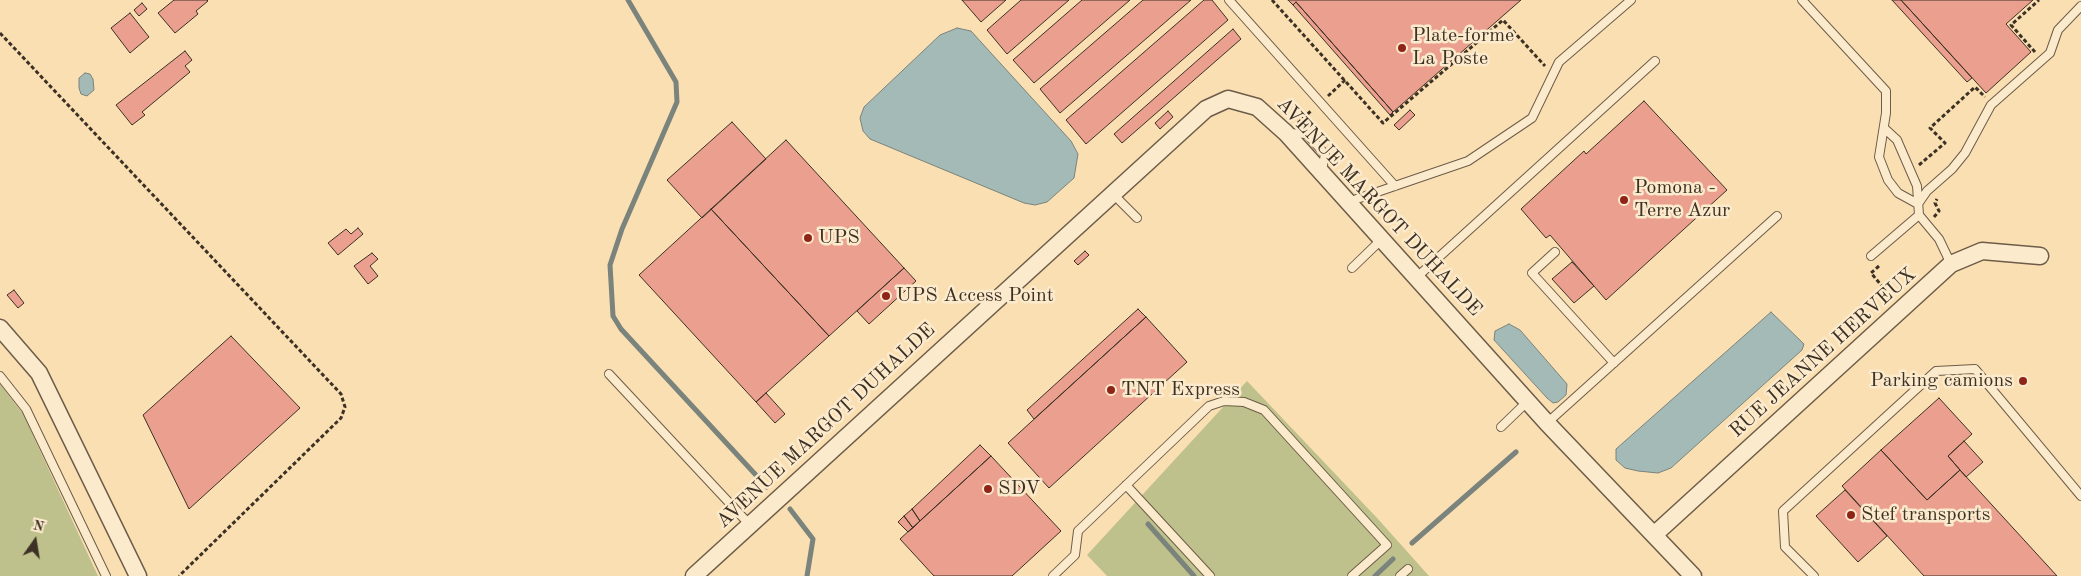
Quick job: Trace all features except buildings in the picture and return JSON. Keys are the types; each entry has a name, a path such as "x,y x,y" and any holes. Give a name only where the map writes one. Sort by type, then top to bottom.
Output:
{"street":[{"name":"AVENUE MARGOT DUHALDE","path":"694,576 1112,193 1206,109 1228,98 1257,107 1286,133 1547,423 1655,534 1693,576"},
{"name":"RUE JEANNE HERVEUX","path":"1655,534 1952,264 1982,251 2040,256"},
{"path":"0,328 39,373 138,576"}],"lane":[{"path":"1229,0 1395,186"},
{"path":"1348,202 1468,162 1532,118 1559,62 1632,0"},
{"path":"1802,0 1886,91 1884,128 1878,157 1888,180 1898,193 1918,204"},
{"path":"1918,204 1927,191 1952,170 1965,153 1989,102 2050,53 2058,30 2081,6"},
{"path":"1417,277 1655,61"},
{"path":"1884,128 1897,140 1917,186 1919,215 1939,239 1952,264"},
{"path":"1112,193 1137,218"},
{"path":"1872,256 1919,215"},
{"path":"1547,423 1777,216"},
{"path":"1352,268 1382,239"},
{"path":"1555,252 1532,273 1614,363"},
{"path":"1814,576 1785,547 1783,511 1936,371 1975,369 2081,496"},
{"path":"609,374 750,525"},
{"path":"0,376 26,409 106,576"},
{"path":"1053,576 1075,555 1078,531 1208,406 1224,401 1244,402 1264,410 1387,545 1352,576"},
{"path":"1500,427 1528,401"},
{"path":"1126,485 1210,576"},
{"path":"1400,576 1408,568"}],"path":[{"path":"1272,0 1383,123 1503,20 1553,75"},
{"path":"2029,59 2036,53 2011,25 2039,0"},
{"path":"0,33 341,394 343,400 345,407 341,418 179,576"},
{"path":"1911,172 1945,143 1930,128 1975,87 1989,102"}],"green space":[{"path":"1247,381 1378,519 1429,576 1107,576 1087,555"},
{"path":"0,384 23,414 98,576 0,576"}],"water":[{"path":"957,28 971,31 1071,141 1078,154 1074,178 1047,202 1035,205 1024,203 870,139 863,131 860,118 864,107 940,35"},
{"path":"85,73 90,74 93,79 94,90 87,96 81,94 79,88 79,78"},
{"path":"1771,312 1804,344 1802,350 1671,468 1658,473 1638,471 1625,468 1616,460 1616,449"},
{"path":"1509,324 1520,330 1567,384 1566,395 1558,402 1553,403 1547,398 1494,340 1495,331"}],"waterway":[{"path":"628,0 676,82 677,102 622,229 610,265 613,316 621,329 767,487"},
{"path":"1412,543 1516,452"},
{"path":"790,509 813,539 807,576"},
{"path":"1148,524 1194,576"},
{"path":"1375,576 1393,559"}],"place":[{"name":"Plate-forme La Poste","path":"1402,48"},
{"name":"Pomona - Terre Azur","path":"1624,200"},
{"name":"UPS","path":"808,238"},
{"name":"UPS Access Point","path":"886,296"},
{"name":"Parking camions","path":"2023,381"},
{"name":"TNT Express","path":"1111,390"},
{"name":"SDV","path":"988,489"},
{"name":"Stef transports","path":"1851,515"}]}
